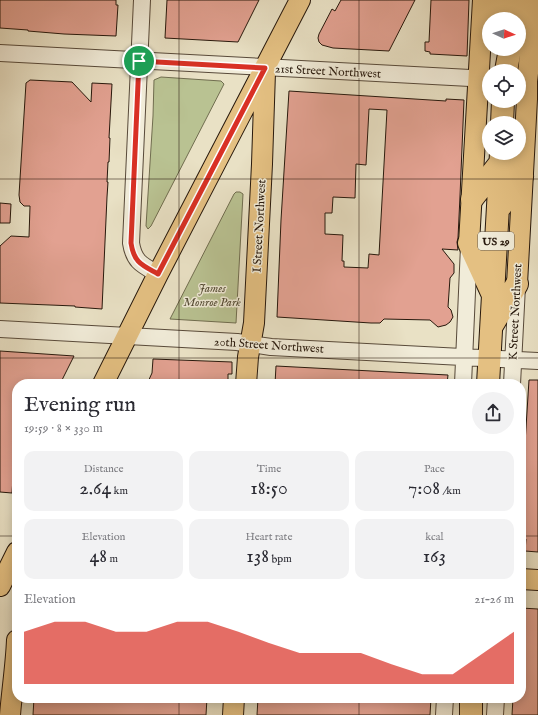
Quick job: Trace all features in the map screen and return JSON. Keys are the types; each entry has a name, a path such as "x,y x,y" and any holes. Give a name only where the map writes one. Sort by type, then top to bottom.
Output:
{"highway":[{"path":"501,12 502,0"},
{"path":"516,12 517,0"},
{"path":"472,199 501,160"},
{"name":"K Street Northwest","path":"488,379 498,210 504,160"},
{"path":"498,210 522,176 508,160"},
{"path":"469,243 493,295"},
{"path":"491,327 517,284"},
{"path":"471,703 471,715"}],"main road":[{"path":"106,379 158,274 300,0"},
{"path":"483,0 484,64"},
{"name":"K Street Northwest","path":"517,284 532,0"},
{"name":"I Street Northwest","path":"246,379 248,357 254,323 261,194 265,68"},
{"path":"469,243 482,99"},
{"path":"0,551 12,552"},
{"path":"0,586 12,562"},
{"path":"526,579 538,580"},
{"path":"10,715 12,688"},
{"path":"234,703 234,715"}],"street":[{"path":"142,0 131,243 137,260 158,274"},
{"name":"21st Street Northwest","path":"0,53 482,79"},
{"path":"462,379 469,243"},
{"name":"K Street Northwest","path":"512,379 517,284"},
{"name":"20th Street Northwest","path":"0,329 237,342 271,347 538,361"},
{"path":"444,715 445,703"},
{"path":"495,715 496,703"}],"green space":[{"path":"161,77 221,81 224,84 151,226 148,229 146,226 154,80"},
{"name":"James Monroe Park","path":"236,192 243,194 236,323 170,319 234,194"}],"building":[{"path":"0,0 116,0 116,5 118,5 116,36 64,34 0,28"},
{"path":"167,0 259,0 238,42 165,38"},
{"path":"341,0 415,0 389,51 333,48 322,45 319,42 319,34 332,9 335,11"},
{"path":"431,0 469,0 467,56 430,54 430,52 425,51 425,42 429,42"},
{"path":"30,80 72,82 91,102 92,83 112,84 102,309 75,306 0,303 0,246 11,236 29,237 30,206 24,206 20,202 19,195 26,83"},
{"path":"289,91 446,101 446,99 464,100 457,242 458,250 442,249 454,264 454,273 450,278 448,307 451,310 453,317 446,325 438,327 430,320 384,319 380,323 371,323 277,317","holes":["369,109 387,110 379,255 369,254 368,268 344,267 344,261 342,261 343,235 325,234 325,213 332,213 333,197 355,198 356,164 366,165"]},
{"path":"0,203 11,204 10,223 0,223"},
{"path":"0,351 74,356 62,379 12,379 12,493 0,492"},
{"path":"153,359 232,362 232,374 228,374 228,379 149,379 152,373"},
{"path":"276,366 448,375 448,379 275,379"},
{"path":"529,380 538,380 538,552 526,551 526,428"},
{"path":"526,608 538,609 538,715 512,715 513,703 526,703"},
{"path":"34,703 207,703 206,715 33,715"},
{"path":"258,703 431,703 430,715 257,715"}],"route":[{"path":"139,61 265,68 158,274 137,260 131,243 139,61"}]}
